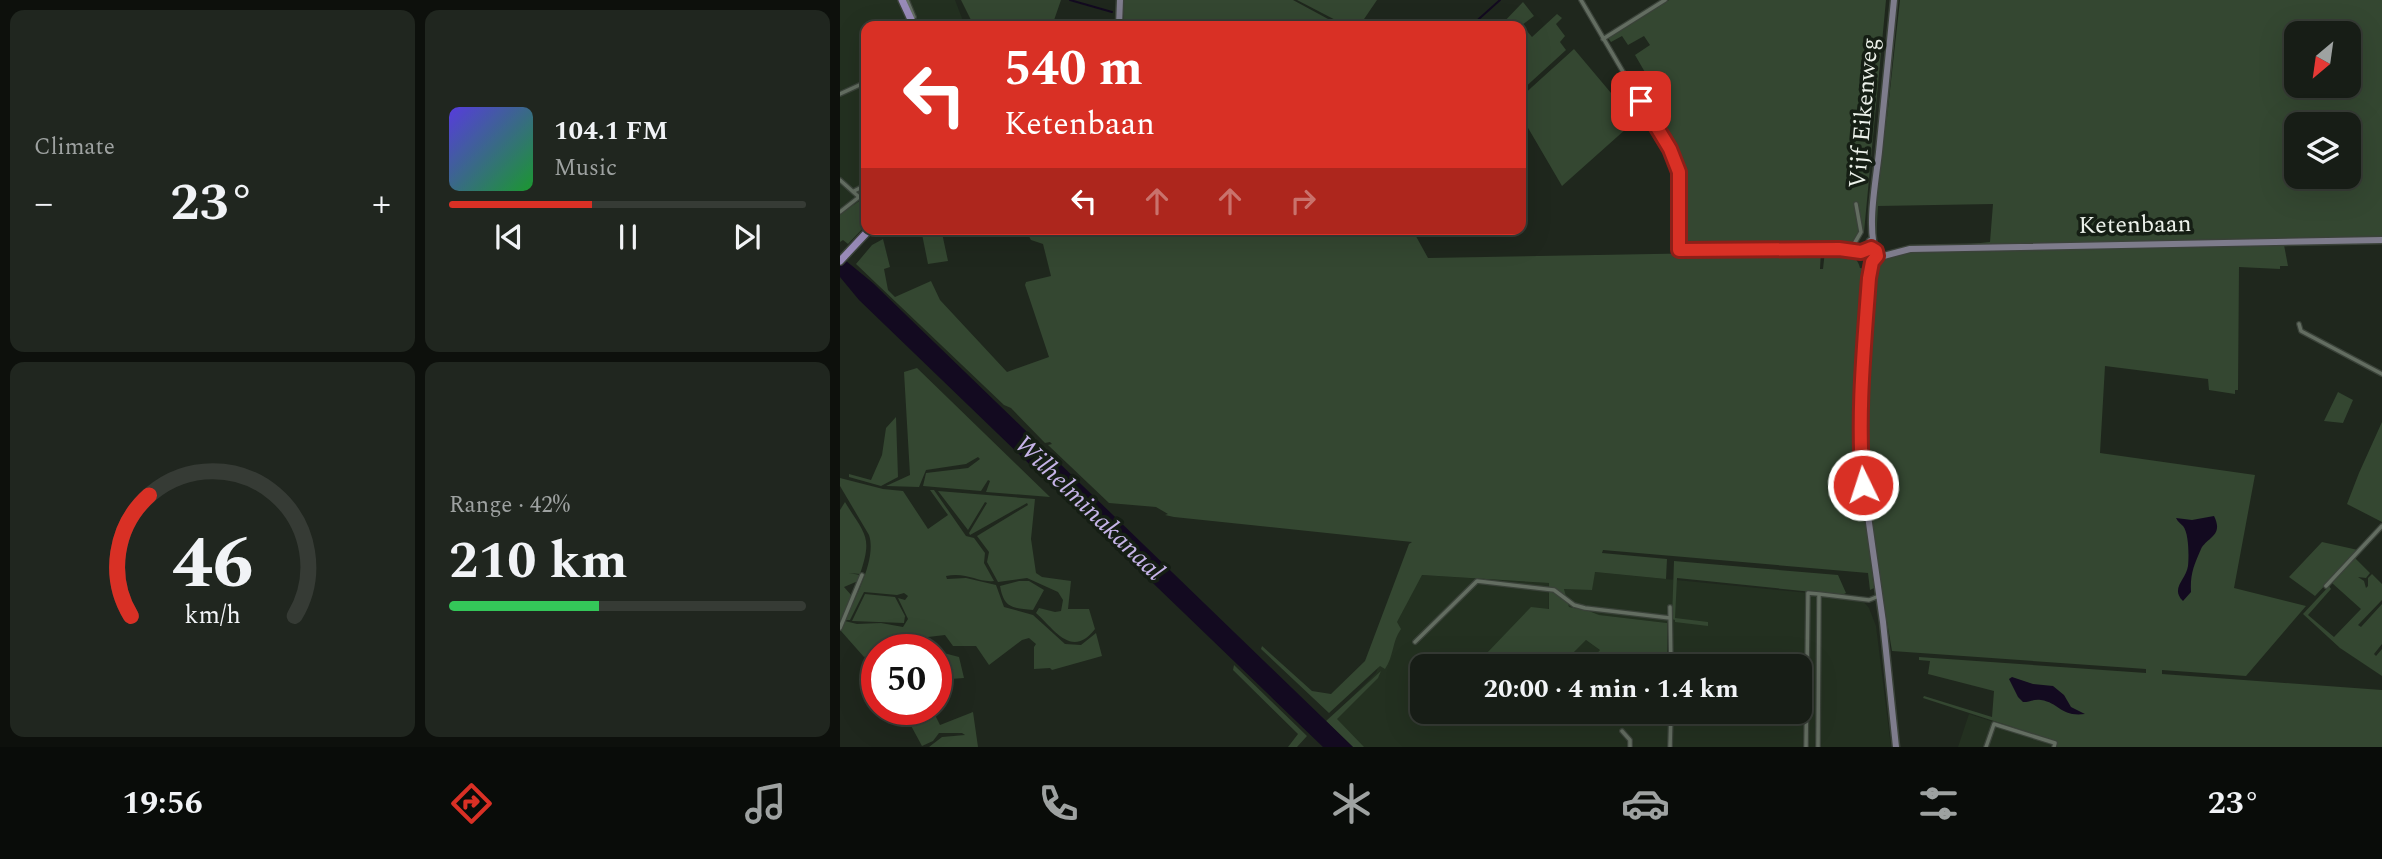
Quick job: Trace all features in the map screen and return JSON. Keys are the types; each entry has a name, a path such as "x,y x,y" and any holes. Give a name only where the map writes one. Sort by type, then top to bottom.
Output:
{"main road":[{"path":"904,0 913,21"},
{"path":"1119,21 1120,0"},
{"name":"Vijf Eikenweg","path":"1894,0 1872,229 1860,441 1863,485 1896,747"},
{"path":"840,261 864,235"},
{"name":"Ketenbaan","path":"1871,255 1889,255 1910,249 2382,240"}],"street":[{"path":"904,0 914,17"},
{"path":"1581,0 1603,39 1665,0"},
{"name":"Ketenbaan","path":"1603,39 1677,164 1679,250 1839,249 1871,255"},
{"path":"840,94 861,84"},
{"path":"840,180 854,191 859,199 840,212"},
{"path":"854,191 861,188"},
{"path":"1850,252 1861,232 1856,204"},
{"path":"2299,324 2301,331 2382,374"},
{"path":"2326,586 2382,526"},
{"path":"840,628 862,575"},
{"path":"1415,642 1477,581 1554,590 1574,605 1585,608 1670,618"},
{"path":"1806,747 1808,593 1877,597"},
{"path":"1818,747 1819,594"},
{"path":"1670,607 1671,654"},
{"path":"1670,747 1671,724"},
{"path":"1986,747 1994,724 2055,743 2054,747"},
{"path":"1622,731 1630,740 1630,747"}],"shaded area":[{"path":"840,0 955,0 963,21 861,21 861,202 840,218"},
{"path":"961,0 1061,0 1054,21 972,21"},
{"path":"1123,0 1293,0 1332,21 1124,21"},
{"path":"1297,0 1377,0 1363,21 1337,21"},
{"path":"1669,0 1886,0 1864,232 1849,247 1683,247 1685,169 1635,83 1646,74 1635,55 1650,45 1644,36 1628,45 1622,36 1611,42 1608,38"},
{"path":"1895,0 1898,0 1886,126 1900,0 2382,0 2382,238 2277,239 2284,245 2288,266 2280,266 2280,269 2239,267 2238,390 2235,390 2235,394 2209,390 2208,379 2105,366 2100,453 2255,475 2234,588 2306,606 2246,676 2162,670 2162,674 2382,690 2382,747 2055,747 2056,741 1923,698 1924,696 1992,717 1994,691 1928,674 1930,661 1919,660 1919,657 2146,673 2146,669 1892,651 1879,574 1872,574 1874,588 1870,590 1868,573 1603,550 1602,553 1667,559 1666,579 1595,572 1592,590 1564,589 1569,607 1599,615 1667,623 1667,654 1596,654 1600,650 1586,640 1572,654 1486,654 1531,607 1549,609 1549,583 1422,575 1397,622 1401,629 1385,669 1380,666 1329,713 1261,649 1262,646 1312,691 1331,694 1365,661 1412,542 1174,517 1165,515 1168,514 1156,507 1109,503 1048,445 1052,444 1050,442 1045,443 856,264 872,245 883,239 890,267 884,269 888,290 895,297 931,281 940,300 1007,372 1049,357 1025,285 1026,282 1051,276 1043,244 1031,240 1028,235 1415,235 1428,258 1821,251 1820,269 1823,269 1825,251 1851,255 1860,268 1876,271 1879,262 1904,251 1990,242 1993,204 1878,206 1876,241 1874,226"},
{"path":"1523,2 1534,16 1526,22 1505,21"},
{"path":"1557,14 1562,18 1556,24 1565,36 1560,42 1566,50 1526,86 1526,30 1532,37"},
{"path":"1574,49 1622,106 1636,98 1645,112 1562,186 1526,125 1526,92"},
{"path":"861,200 861,230 848,244 843,240 840,242 840,214"},
{"path":"922,235 942,235 948,261 928,264"},
{"path":"917,368 1050,497 986,492 990,481 988,480 981,491 923,486 926,473 968,468 980,459 978,457 966,464 926,470 919,487 886,486 910,475 904,372"},
{"path":"2338,392 2353,400 2343,423 2324,421"},
{"path":"896,417 898,477 881,486 849,477 849,474 871,480 882,455 886,428"},
{"path":"2382,422 2382,522 2347,504"},
{"path":"840,478 903,491 928,529 948,515 930,490 934,490 966,536 974,538 985,553 984,563 994,581 961,575 946,576 947,579 966,578 996,585 1004,607 1033,615 1065,644 1081,645 1096,633 1102,656 1052,670 1034,669 1036,644 1029,638 1022,640 989,665 976,646 953,646 952,634 861,634 861,654 841,631 845,621 903,627 908,619 898,598 905,600 908,596 904,593 897,595 864,592 850,620 845,620 868,567 871,545 869,535 840,486"},
{"path":"938,491 1035,499 1031,539 1036,573 1042,577 1071,581 1068,609 1089,609 1095,629 1087,638 1079,642 1064,639 1036,613 1039,608 1061,611 1063,600 1058,592 1027,578 998,582 987,562 989,552 977,536 1028,505 1027,503 970,535 987,503 985,502 968,530"},
{"path":"845,502 865,536 866,551 860,574 849,573 860,575 858,581 844,587 852,596 840,621 840,510"},
{"path":"2322,542 2358,550 2315,596 2289,577"},
{"path":"2355,558 2370,573 2366,578 2358,577 2364,581 2366,588 2368,578 2372,574 2382,584 2382,600 2358,625 2361,627 2382,604 2382,644 2374,654 2376,656 2382,649 2382,676 2340,648 2303,614 2329,586 2331,589 2308,615 2334,637 2361,609 2332,583"},
{"path":"1674,561 1838,575 1846,593 1842,595 1677,578 1675,618 1708,622 1708,626 1675,622 1672,619"},
{"path":"1595,572 1809,593 1863,601 1876,626 1891,747 1354,747 1328,721 1376,673 1391,633 1421,575 1549,583 1548,654 1410,654 1410,724 1812,724 1812,654 1667,654 1667,623 1598,615 1569,608 1564,589"},
{"path":"1029,581 1044,590 1033,610 1014,607 1004,599 1000,586"},
{"path":"865,594 895,597 905,616 904,623 852,621"},
{"path":"1586,640 1600,650 1598,654 1572,654"},
{"path":"952,655 959,657 964,678 952,679"},
{"path":"1234,665 1307,736 1297,747 1288,747 1298,734 1233,670"},
{"path":"1381,671 1378,678 1337,719 1364,747 1353,747 1326,721"},
{"path":"973,712 978,747 929,747 942,737 965,735 962,733 939,733 933,741 922,746 911,725 952,725 952,720"},
{"path":"1969,714 2057,742 2055,747 1958,747"}],"water":[{"name":"Wilhelminakanaal","path":"840,256 873,283 1353,747 1323,747 859,300 840,277"},
{"path":"2214,516 2217,523 2216,532 2201,549 2193,570 2191,592 2183,601 2178,588 2187,571 2188,545 2185,529 2176,518 2192,520"},
{"path":"2012,677 2033,684 2053,686 2064,695 2071,707 2085,714 2070,714 2041,700 2023,702 2009,679"}],"waterway":[{"path":"1070,0 1112,12"},
{"path":"1477,21 1500,0"}],"route":[{"path":"1641,101 1677,164 1679,250 1839,249 1861,252 1871,248 1876,251 1877,256 1872,262 1869,278 1861,388 1863,485"}]}
